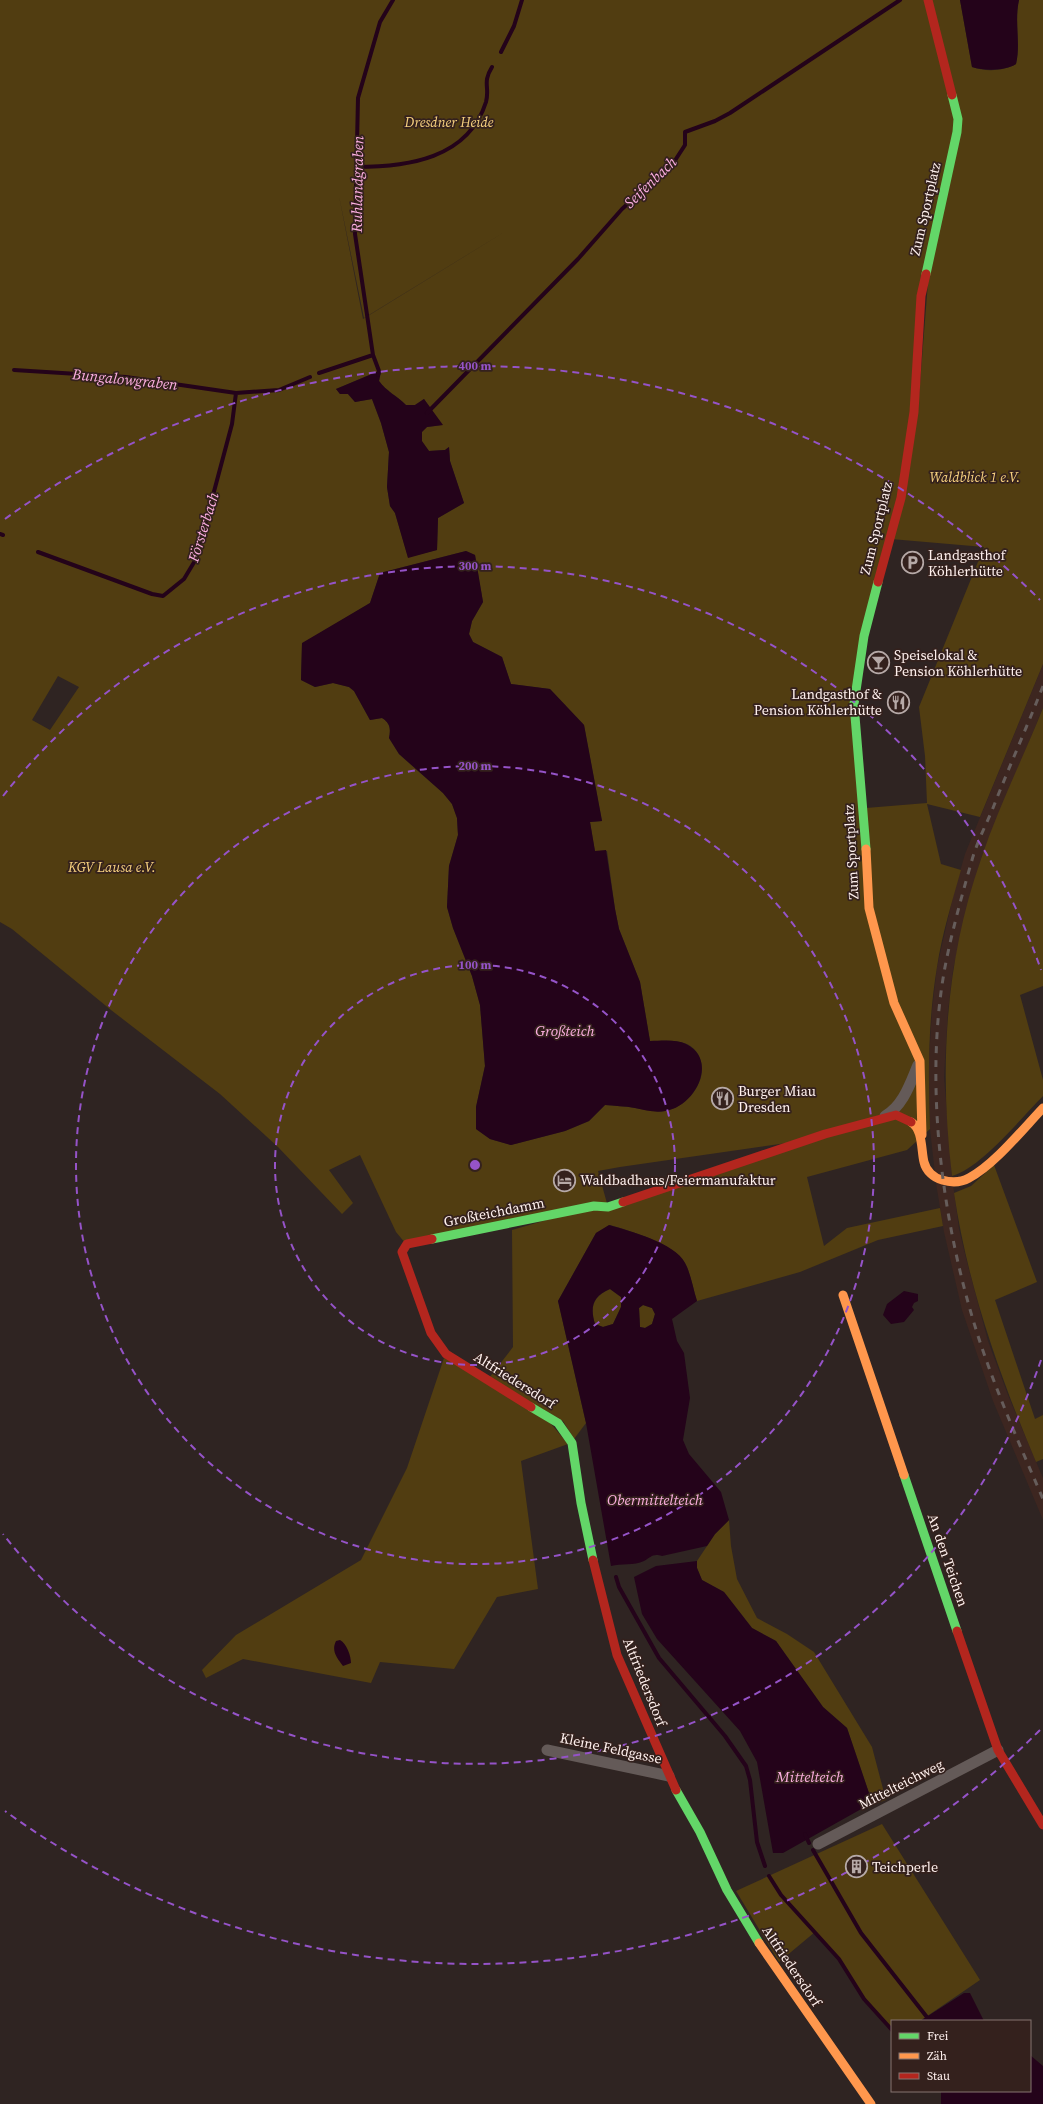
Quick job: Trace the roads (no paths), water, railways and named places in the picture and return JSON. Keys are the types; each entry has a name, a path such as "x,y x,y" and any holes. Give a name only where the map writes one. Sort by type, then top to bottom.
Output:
{"street":[{"name":"Zum Sportplatz","path":"923,1147 920,1109 920,1061 894,1003 869,908 864,808 854,704 864,636 901,498 914,412 921,296 957,132 958,119 928,0"},
{"path":"880,1119 892,1112 901,1102 920,1061"},
{"name":"Großteichdamm","path":"407,1244 594,1206 608,1207 826,1134 896,1115 905,1118 914,1124 919,1132 923,1147 924,1163 932,1175 944,1182 962,1182 992,1160 1043,1108"},
{"name":"Altfriedersdorf","path":"407,1244 402,1252 403,1258 431,1333 446,1354 558,1423 572,1443 581,1503 596,1576 617,1656 669,1776 700,1832 727,1890 766,1955 871,2104"},
{"name":"An den Teichen","path":"843,1295 998,1750 1043,1825"},
{"name":"Kleine Feldgasse","path":"547,1750 669,1776"},
{"name":"Mittelteichweg","path":"818,1844 998,1750"}],"water":[{"path":"960,0 1019,0 1017,16 1018,48 1016,64 995,70 972,67"},
{"path":"381,371 379,381 388,391 406,405 415,405 424,399 443,425 427,427 422,432 422,441 429,451 445,450 449,447 450,461 464,503 438,518 437,550 408,558 395,513 390,506 387,487 389,452 381,423 372,399 355,402 348,394 340,394 336,389"},
{"name":"Großteich","path":"466,551 475,555 483,602 472,621 469,634 473,642 502,657 511,684 550,689 584,725 602,821 590,822 595,851 606,850 619,929 640,982 650,1041 673,1041 686,1044 696,1051 701,1061 702,1071 694,1092 686,1101 676,1108 658,1112 605,1105 589,1121 565,1131 511,1145 490,1139 476,1129 476,1107 485,1066 480,1005 472,976 453,928 447,907 449,866 458,835 457,818 452,804 443,793 399,754 389,738 390,729 387,722 382,718 370,720 354,691 349,687 333,683 315,687 301,680 302,643 370,603 380,573"},
{"name":"Obermittelteich","path":"609,1225 640,1234 672,1249 680,1256 687,1267 697,1301 672,1319 677,1341 684,1353 690,1398 683,1440 689,1454 721,1492 729,1520 715,1534 707,1546 662,1556 654,1555 640,1563 611,1566 586,1423 558,1301 596,1233","holes":["610,1289 621,1297 621,1307 613,1324 603,1327 595,1324 593,1318 593,1308 599,1295","643,1305 652,1308 655,1314 652,1324 645,1328 640,1327 639,1308"]},
{"path":"904,1291 918,1294 918,1301 914,1303 912,1307 914,1310 904,1322 891,1324 883,1315 887,1304"},
{"name":"Mittelteich","path":"697,1561 697,1568 702,1580 724,1592 752,1628 776,1641 823,1707 847,1728 869,1793 863,1808 783,1853 773,1853 757,1762 740,1731 657,1639 642,1614 634,1577 656,1566"},
{"path":"340,1640 347,1647 351,1660 351,1663 343,1666 334,1651 336,1641"},
{"path":"964,1993 970,1993 984,2020 922,2020"},
{"path":"1031,2056 1043,2066 1043,2104 941,2104 941,2092 1031,2092"}],"waterway":[{"name":"Ruhlandgraben","path":"378,375 379,371 373,355 355,234 358,98 380,22 393,0"},
{"path":"501,52 514,26 522,0"},
{"name":"Seifenbach","path":"427,413 578,259 622,209 674,162 685,145 685,132 715,121 730,113 900,0"},
{"path":"356,167 395,165 415,161 433,156 450,148 465,136 477,121 486,102 487,77 492,67"},
{"name":"Försterbach","path":"319,373 373,355"},
{"name":"Bungalowgraben","path":"14,370 126,377 236,393"},
{"name":"Försterbach","path":"38,552 152,594 163,596 184,579 196,559 232,424 236,393 279,390 310,377"},
{"path":"616,1577 619,1587 659,1658 725,1736 746,1766 750,1780 757,1842 765,1866"},
{"path":"805,1834 809,1843"},
{"path":"813,1850 861,1933 929,2020"},
{"path":"769,1876 781,1895 839,1959 864,1999 891,2029"}],"railway":[{"path":"1043,686 972,860 945,967 939,1013 936,1060 940,1158 956,1255 968,1301 988,1365 1010,1423 1043,1499"}],"place":[{"name":"Landgasthof Köhlerhütte","path":"912,563"},
{"name":"Speiselokal & Pension Köhlerhütte","path":"879,663"},
{"name":"Landgasthof & Pension Köhlerhütte","path":"898,702"},
{"name":"Burger Miau Dresden","path":"723,1099"},
{"name":"Waldbadhaus/Feiermanufaktur","path":"564,1180"},
{"name":"Teichperle","path":"856,1867"}],"park label":[{"name":"Dresdner Heide","path":"449,122"},
{"name":"Waldblick 1 e.V.","path":"975,477"},
{"name":"KGV Lausa e.V.","path":"112,867"}]}
